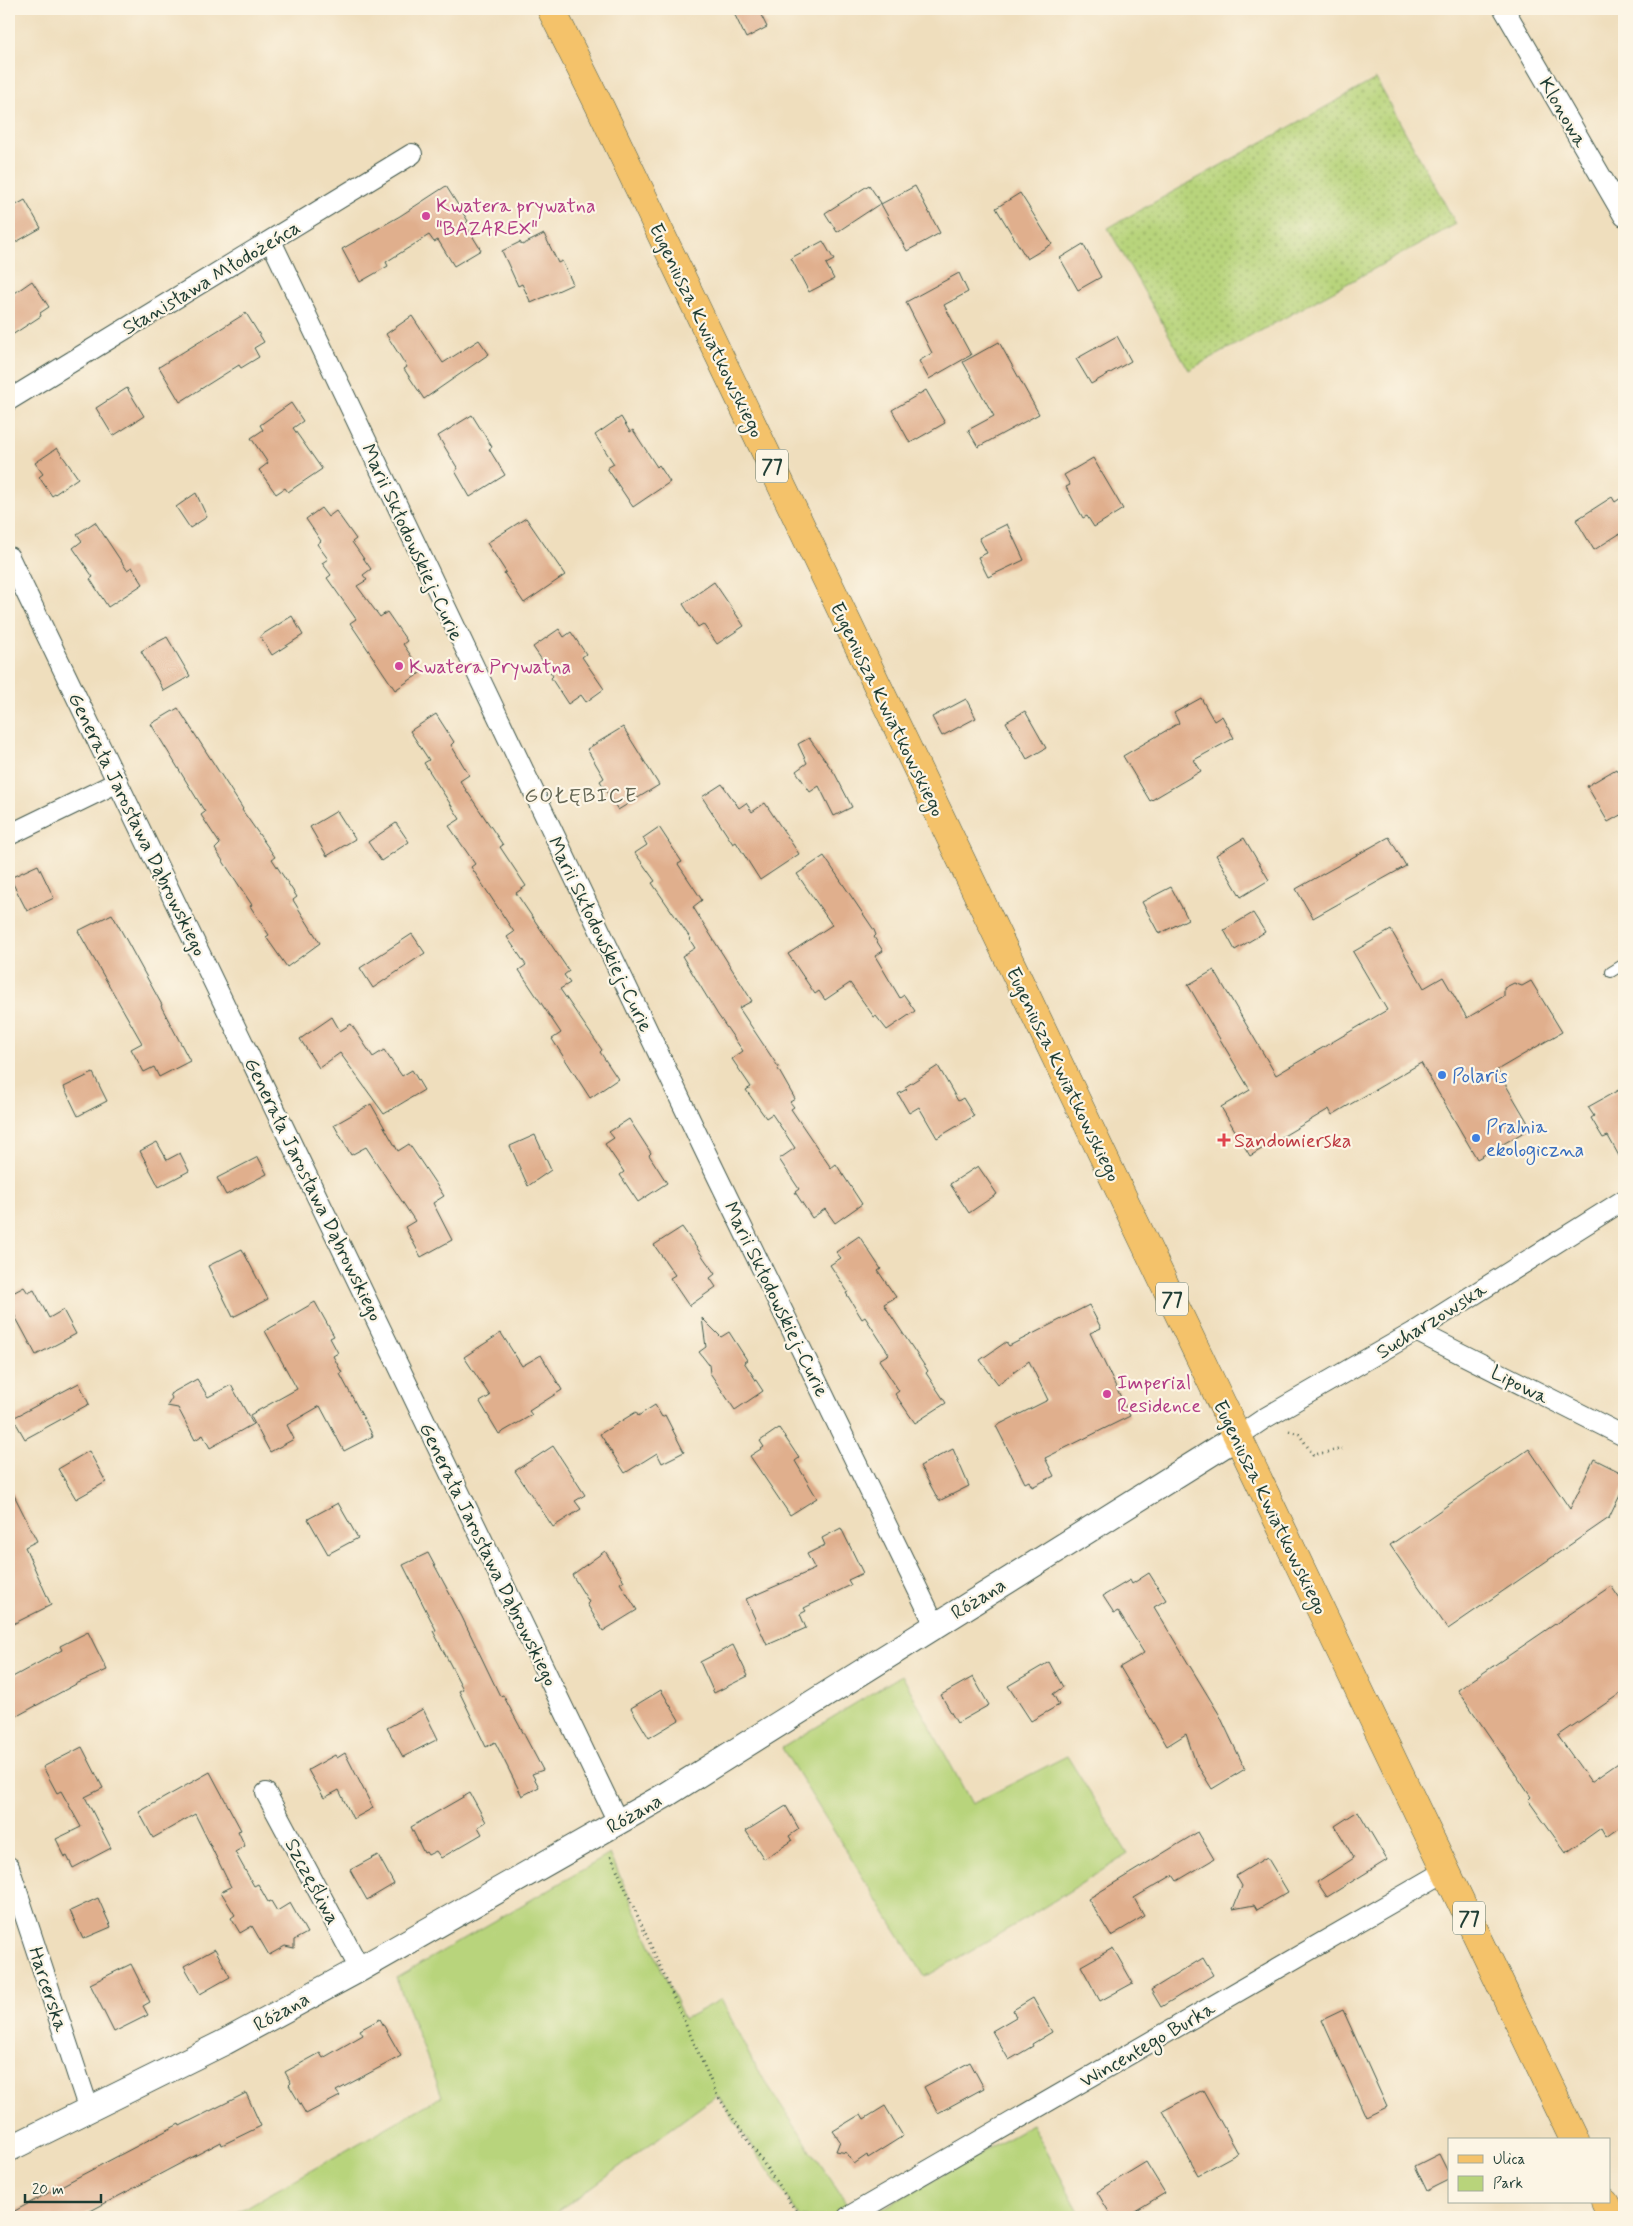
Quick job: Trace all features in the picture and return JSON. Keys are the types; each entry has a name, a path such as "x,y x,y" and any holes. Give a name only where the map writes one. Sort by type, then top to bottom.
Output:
{"main road":[{"name":"Eugeniusza Kwiatkowskiego","path":"551,9 604,114 1574,2138"},
{"path":"1606,2204 1612,2217"}],"street":[{"name":"Klonowa","path":"1504,9 1624,216"},
{"name":"Stanisława Młodożeńca","path":"9,400 412,154"},
{"name":"Marii Skłodowskiej-Curie","path":"271,241 704,1150 935,1625"},
{"name":"Generała Jarosława Dąbrowskiego","path":"9,557 618,1822"},
{"path":"9,836 118,782"},
{"name":"Sucharzowska","path":"1237,1437 1265,1418 1416,1331 1624,1200"},
{"name":"Lipowa","path":"1416,1331 1624,1436"},
{"name":"Różana","path":"9,2149 225,2042 360,1969 664,1796 1237,1437"},
{"name":"Szczęśliwa","path":"266,1793 360,1969"},
{"name":"Harcerska","path":"9,1868 89,2110"},
{"name":"Wincentego Burka","path":"848,2217 1446,1871"}],"lane":[{"path":"1611,972 1624,964"}],"path":[{"path":"1284,1429 1299,1434 1313,1455 1342,1449"},
{"path":"610,1854 718,2095 800,2217"}],"green space":[{"path":"1376,79 1456,224 1189,370 1108,228"},
{"path":"902,1675 972,1804 1067,1756 1128,1854 1030,1916 925,1977 782,1748"},
{"path":"610,1854 684,2019 721,1999 755,2066 850,2209 835,2217 800,2217 717,2095 551,2217 229,2217 442,2096 396,1978"},
{"path":"1032,2124 1082,2217 868,2217"}],"building":[{"path":"732,9 758,9 767,27 746,38"},
{"path":"869,185 881,203 837,232 825,213"},
{"path":"446,186 468,221 465,224 481,250 454,266 438,240 434,242 429,235 386,262 388,266 360,282 342,249 400,216"},
{"path":"915,186 940,233 907,251 881,204"},
{"path":"1020,193 1052,244 1027,259 996,208"},
{"path":"25,200 41,228 9,246 9,209"},
{"path":"544,234 558,263 562,261 573,284 531,303 522,284 518,286 502,251 520,242 522,245"},
{"path":"823,241 834,260 826,264 834,279 809,292 791,258"},
{"path":"1083,244 1101,277 1078,290 1060,258"},
{"path":"959,273 968,292 944,305 971,355 929,379 919,361 932,353 906,302"},
{"path":"32,281 49,307 40,313 41,316 9,337 9,297"},
{"path":"246,313 264,342 254,348 259,357 241,368 239,365 180,402 159,367"},
{"path":"412,316 443,363 479,340 489,354 424,399 404,369 407,367 386,334"},
{"path":"1117,336 1131,361 1091,384 1076,359"},
{"path":"999,342 1039,414 978,447 968,430 994,416 963,362"},
{"path":"127,388 144,416 113,436 96,408"},
{"path":"926,390 945,423 910,443 892,410"},
{"path":"291,403 303,421 293,428 322,469 288,492 285,488 276,494 259,470 268,463 251,438 263,430 260,425"},
{"path":"472,415 492,447 489,449 505,475 470,497 455,471 458,469 438,436"},
{"path":"621,417 630,432 633,430 657,467 659,465 670,482 633,507 607,468 614,464 595,435"},
{"path":"57,448 78,478 52,496 39,477 43,474 35,463"},
{"path":"1093,458 1123,509 1094,527 1087,516 1083,518 1066,487 1070,485 1064,475"},
{"path":"196,493 207,517 190,528 176,507"},
{"path":"1624,496 1624,531 1594,550 1576,520 1612,497 1615,502"},
{"path":"321,508 328,517 336,511 356,539 352,542 371,569 363,575 367,580 357,586 380,617 387,612 407,641 403,644 422,672 395,690 350,623 356,619 327,578 331,575 322,563 328,559 317,544 321,541 306,519"},
{"path":"526,518 565,575 524,603 487,543"},
{"path":"95,522 127,570 132,567 143,584 108,607 90,579 93,577 73,548 82,541 77,534"},
{"path":"1007,524 1024,560 988,577 978,557 987,553 979,538"},
{"path":"714,582 744,626 717,644 703,624 698,627 683,604"},
{"path":"292,616 303,635 272,655 260,636"},
{"path":"559,629 564,637 571,632 586,654 582,657 604,689 586,702 581,695 568,704 551,678 553,676 533,647"},
{"path":"167,637 190,676 164,691 141,651"},
{"path":"1201,698 1214,721 1222,716 1234,738 1194,760 1201,771 1150,801 1123,756 1179,723 1174,713"},
{"path":"966,699 976,718 942,736 932,717"},
{"path":"178,708 242,810 275,857 272,859 297,897 293,900 320,943 287,967 266,937 269,935 250,906 252,905 215,849 220,844 201,815 205,812 151,724"},
{"path":"1025,711 1046,748 1027,759 1006,722"},
{"path":"436,714 454,742 451,745 469,775 460,781 503,845 500,847 526,886 516,893 569,971 564,975 570,983 560,989 602,1050 600,1052 618,1079 590,1098 552,1039 561,1033 519,970 526,965 507,937 514,932 471,867 475,864 449,826 460,819 424,763 429,760 410,731"},
{"path":"623,727 659,785 618,810 600,781 604,778 587,749"},
{"path":"809,738 835,774 852,807 834,816 819,786 810,792 796,771 807,763 798,744"},
{"path":"1616,769 1624,784 1624,813 1608,822 1587,786"},
{"path":"722,784 739,808 746,803 752,812 765,803 799,854 760,880 736,842 733,844 702,797"},
{"path":"337,811 355,839 327,856 310,827"},
{"path":"396,823 409,842 381,861 368,842"},
{"path":"659,827 682,862 678,864 702,900 693,907 752,1001 739,1008 779,1068 795,1099 790,1102 794,1107 791,1109 831,1168 836,1164 862,1204 835,1223 825,1209 812,1218 795,1192 799,1189 779,1159 795,1148 772,1114 766,1118 746,1090 751,1087 732,1059 743,1051 718,1015 682,956 695,948 691,939 652,883 655,881 635,853 647,845 643,838"},
{"path":"1389,837 1406,866 1313,918 1296,889"},
{"path":"1244,838 1269,880 1241,897 1216,855"},
{"path":"824,856 874,930 876,935 874,937 883,951 875,956 900,998 904,995 915,1011 887,1030 876,1016 874,1017 850,983 825,1000 819,991 815,994 788,954 832,925 797,874"},
{"path":"38,865 54,898 27,911 10,878"},
{"path":"1171,887 1188,919 1159,934 1142,902"},
{"path":"1253,913 1265,932 1235,950 1224,930"},
{"path":"112,914 162,1005 190,1061 159,1077 154,1067 144,1072 131,1049 142,1043 78,931"},
{"path":"1391,930 1424,988 1443,977 1467,1018 1504,996 1504,988 1514,983 1522,986 1531,981 1562,1032 1497,1070 1531,1128 1477,1159 1421,1063 1332,1115 1329,1109 1250,1156 1221,1107 1250,1090 1188,985 1214,970 1276,1075 1387,1010 1353,952"},
{"path":"412,934 425,953 373,988 360,968"},
{"path":"332,1017 340,1031 351,1024 373,1057 384,1050 402,1076 412,1070 424,1090 384,1114 340,1053 319,1068 300,1039"},
{"path":"938,1066 958,1101 963,1098 974,1116 937,1138 919,1107 909,1113 898,1094 907,1089 905,1087"},
{"path":"93,1073 107,1101 78,1116 64,1087"},
{"path":"1624,1087 1624,1165 1608,1136 1603,1138 1591,1118 1594,1116 1588,1107"},
{"path":"371,1104 398,1151 409,1144 444,1196 433,1203 452,1240 421,1257 405,1227 415,1221 366,1147 351,1155 334,1125"},
{"path":"629,1119 651,1153 649,1155 667,1183 638,1202 620,1175 624,1172 605,1144 614,1138 609,1132"},
{"path":"535,1135 551,1170 528,1186 510,1146"},
{"path":"157,1142 167,1160 180,1153 189,1171 159,1187 140,1151"},
{"path":"258,1157 267,1174 226,1195 217,1178"},
{"path":"978,1166 997,1194 969,1213 950,1184"},
{"path":"682,1227 715,1274 710,1278 716,1287 689,1306 670,1278 675,1275 654,1245"},
{"path":"859,1236 881,1269 878,1271 896,1297 884,1304 928,1371 926,1373 946,1403 915,1423 895,1394 899,1391 879,1360 889,1354 865,1317 862,1319 846,1293 848,1292 830,1265 841,1258 836,1252"},
{"path":"242,1249 268,1299 233,1317 208,1266"},
{"path":"24,1287 28,1293 34,1290 49,1318 63,1310 76,1334 36,1355 9,1305 9,1295"},
{"path":"315,1302 334,1336 330,1338 338,1353 333,1356 342,1373 340,1374 373,1436 344,1451 320,1406 287,1425 294,1439 270,1452 250,1415 297,1389 265,1331"},
{"path":"1089,1305 1101,1328 1090,1333 1130,1416 1045,1458 1054,1476 1032,1487 1029,1481 1025,1483 996,1426 1048,1400 1029,1361 998,1384 980,1360 1006,1342 1009,1346"},
{"path":"702,1318 721,1337 729,1332 747,1360 744,1362 763,1391 735,1410 710,1373 709,1365 699,1352 706,1347"},
{"path":"501,1333 522,1366 541,1355 562,1390 529,1411 532,1415 499,1434 480,1402 490,1396 464,1357"},
{"path":"197,1379 208,1397 231,1385 253,1424 210,1448 203,1435 195,1440 178,1408 167,1406 172,1398 170,1394"},
{"path":"79,1383 89,1404 25,1439 13,1418"},
{"path":"655,1405 662,1417 665,1415 684,1452 662,1463 657,1453 625,1473 600,1434 636,1412 638,1416"},
{"path":"779,1428 799,1458 795,1461 817,1498 790,1515 750,1456 764,1447 760,1441"},
{"path":"553,1446 585,1495 575,1501 581,1509 553,1527 515,1471"},
{"path":"953,1449 969,1486 939,1501 920,1466"},
{"path":"1529,1449 1570,1509 1594,1459 1624,1474 1624,1487 1609,1518 1448,1629 1390,1545"},
{"path":"89,1451 106,1482 76,1499 58,1469"},
{"path":"9,1485 37,1541 25,1547 51,1605 9,1626"},
{"path":"338,1503 358,1538 328,1554 308,1519"},
{"path":"841,1528 863,1573 848,1580 851,1585 804,1608 806,1611 800,1614 806,1628 767,1645 746,1599 815,1569 807,1554 825,1545 822,1538"},
{"path":"605,1551 624,1581 620,1583 637,1610 603,1631 587,1604 589,1602 572,1575"},
{"path":"428,1553 462,1617 500,1696 503,1695 543,1770 532,1774 539,1787 522,1796 495,1742 486,1747 459,1691 463,1689 433,1631 436,1630 403,1565"},
{"path":"1149,1573 1166,1600 1154,1607 1219,1714 1245,1769 1212,1789 1196,1763 1186,1734 1167,1746 1120,1667 1144,1653 1118,1611 1114,1613 1103,1596 1130,1580 1132,1584"},
{"path":"1611,1586 1624,1605 1624,1691 1558,1736 1591,1782 1624,1759 1624,1824 1606,1837 1601,1828 1566,1853 1528,1800 1531,1797 1458,1690"},
{"path":"88,1632 107,1670 78,1683 17,1716 9,1702 9,1679 62,1650 60,1646"},
{"path":"733,1645 748,1676 714,1693 700,1662"},
{"path":"1049,1662 1063,1687 1053,1694 1059,1705 1031,1721 1008,1686"},
{"path":"973,1677 989,1705 957,1723 941,1695"},
{"path":"661,1690 679,1720 649,1738 631,1708"},
{"path":"423,1709 438,1739 403,1757 387,1728"},
{"path":"82,1747 103,1788 85,1797 111,1848 73,1868 56,1839 81,1827 61,1791 57,1793 43,1767"},
{"path":"345,1753 373,1808 353,1819 339,1790 324,1798 308,1770 335,1755 337,1758"},
{"path":"210,1772 241,1830 238,1831 245,1846 235,1852 254,1886 258,1884 268,1902 271,1901 277,1911 290,1903 307,1933 294,1940 294,1948 285,1946 269,1955 252,1926 240,1933 231,1918 235,1915 221,1892 231,1887 195,1814 153,1838 139,1812"},
{"path":"470,1793 486,1822 478,1827 482,1834 441,1858 436,1851 428,1855 426,1852 424,1853 411,1827"},
{"path":"786,1806 799,1829 789,1836 792,1841 764,1859 746,1831"},
{"path":"1358,1811 1387,1860 1327,1897 1317,1882 1354,1858 1335,1826"},
{"path":"1198,1832 1214,1859 1177,1881 1173,1875 1134,1898 1144,1916 1111,1936 1088,1899"},
{"path":"378,1855 394,1884 367,1900 350,1870"},
{"path":"1267,1857 1288,1892 1257,1910 1254,1905 1233,1909 1242,1886 1236,1876"},
{"path":"98,1898 111,1927 83,1939 70,1911"},
{"path":"1113,1948 1133,1983 1100,2001 1081,1966"},
{"path":"215,1949 230,1977 200,1994 184,1966"},
{"path":"1203,1958 1213,1975 1161,2007 1151,1990"},
{"path":"131,1964 150,2002 143,2006 148,2015 114,2032 90,1984"},
{"path":"1033,1998 1052,2032 1009,2060 992,2031 1016,2017 1013,2010"},
{"path":"1343,2010 1387,2107 1366,2117 1322,2020"},
{"path":"380,2019 401,2056 336,2091 340,2096 306,2114 289,2085 291,2083 285,2072 320,2053 323,2058 363,2035 360,2030"},
{"path":"970,2062 984,2088 938,2113 924,2087"},
{"path":"1203,2090 1238,2153 1198,2175 1163,2111"},
{"path":"246,2093 261,2126 222,2145 221,2142 79,2217 9,2217 9,2214 179,2124 180,2126"},
{"path":"885,2106 903,2136 868,2158 867,2155 854,2164 847,2153 836,2151 840,2141 833,2131 861,2114 864,2119"},
{"path":"1439,2154 1448,2172 1448,2180 1427,2191 1415,2166"},
{"path":"1146,2162 1165,2193 1125,2217 1112,2217 1097,2192"}],"place":[{"name":"Kwatera prywatna \"BAZAREX\"","path":"426,216"},
{"name":"Kwatera Prywatna","path":"399,666"},
{"name":"Polaris","path":"1442,1075"},
{"name":"Pralnia ekologiczna","path":"1476,1138"},
{"name":"Sandomierska","path":"1224,1140"},
{"name":"Imperial Residence","path":"1107,1394"}],"district":[{"name":"GOŁĘBICE","path":"581,795"}]}
